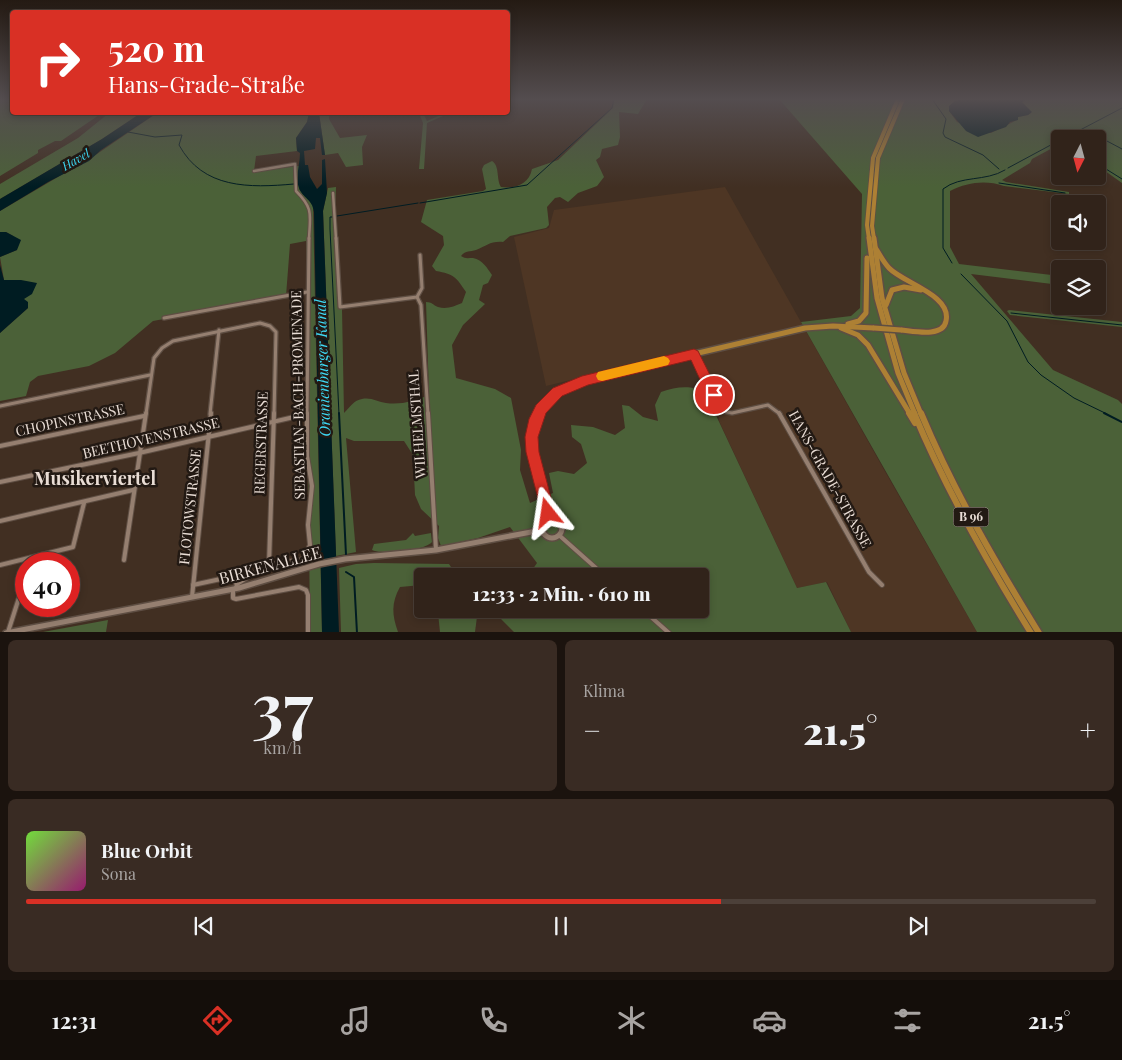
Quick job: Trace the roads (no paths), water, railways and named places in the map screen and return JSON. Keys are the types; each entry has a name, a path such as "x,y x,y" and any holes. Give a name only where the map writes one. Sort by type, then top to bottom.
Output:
{"highway":[{"name":"B 96","path":"883,128 871,169 867,202 876,294 895,364 925,439 987,559 1031,632"},
{"name":"B 96","path":"889,128 876,170 871,246 886,314 905,374 947,471 994,559 1039,632"},
{"path":"833,326 930,332 941,329 944,326 947,313 942,304 932,294 890,269 871,246"},
{"path":"694,354 788,331 855,323 866,312 871,246"},
{"path":"886,314 889,294 898,288 913,288 932,294"},
{"path":"833,326 851,332 864,340 925,439"}],"street":[{"name":"SEBASTIAN-BACH-PROMENADE","path":"235,587 269,564 301,560 308,552 310,545 308,525 312,486 307,456 307,292 310,210 307,202 296,191 295,164 254,171"},
{"path":"333,193 340,307 417,297"},
{"name":"WILHELMSTHAL","path":"420,255 422,288 417,297 421,306 436,550"},
{"path":"164,318 307,292"},
{"name":"REGERSTRASSE","path":"219,330 260,323 270,326 276,332 269,564"},
{"path":"124,560 154,358 162,348 173,340 219,330"},
{"name":"FLOTOWSTRASSE","path":"192,597 219,330"},
{"path":"549,518 532,443 536,419 545,404 558,392 574,384 694,354"},
{"name":"HANS-GRADE-STRASSE","path":"694,354 722,412 732,413 768,405 778,411 869,572 882,585"},
{"path":"0,406 150,375"},
{"name":"BEETHOVENSTRASSE","path":"0,482 139,453 307,414"},
{"name":"CHOPINSTRASSE","path":"0,446 144,416"},
{"path":"0,521 84,503 133,490"},
{"path":"54,552 73,547 84,503"},
{"path":"542,530 543,523 549,518 555,518 561,523 563,528 560,536 596,568"},
{"name":"BIRKENALLEE","path":"7,632 192,597 341,560 436,550 542,530 547,538 560,536"},
{"path":"0,565 15,561"},
{"path":"194,585 230,577 235,587 233,598 236,599 299,587 306,590 308,595 308,632"},
{"path":"7,632 15,608"},
{"path":"653,618 669,632"}],"water":[{"name":"Havel","path":"118,128 134,128 101,150 89,161 48,182 0,211 0,199"},
{"name":"Oranienburger Kanal","path":"303,128 321,128 325,155 322,155 320,138 316,138 315,149 304,151 305,165 308,165 310,177 317,189 322,184 322,160 325,159 327,193 323,211 339,632 322,632 314,212 313,207 301,192 298,184 300,153 297,151 296,138"},
{"path":"964,128 1002,128 978,137"},
{"path":"0,232 6,232 21,240 17,250 0,257"},
{"path":"0,265 4,280 21,280 37,283 32,294 24,299 28,302 28,308 0,333"}],"waterway":[{"path":"420,203 527,185 589,128"},
{"path":"944,128 943,133 945,137 983,155 999,169"},
{"path":"128,132 155,137 182,135 179,145 189,159 214,178 244,185 294,184"},
{"path":"1106,140 1122,149"},
{"path":"1008,168 1051,145"},
{"path":"1106,169 1122,179"},
{"path":"952,263 943,248 943,189 957,182 989,176 1005,170"},
{"path":"999,183 1065,193"},
{"path":"337,216 418,203"},
{"name":"Oranienburger Kanal","path":"332,217 330,217 330,229 339,414"},
{"path":"961,274 1007,321 1028,362 1041,375 1074,398 1107,414"},
{"path":"1011,313 1122,325"},
{"name":"Oranienburger Kanal","path":"339,413 346,555"},
{"path":"1104,413 1122,422"},
{"path":"346,572 354,577 357,632"}],"district":[{"name":"Musikerviertel","path":"95,479"}]}
